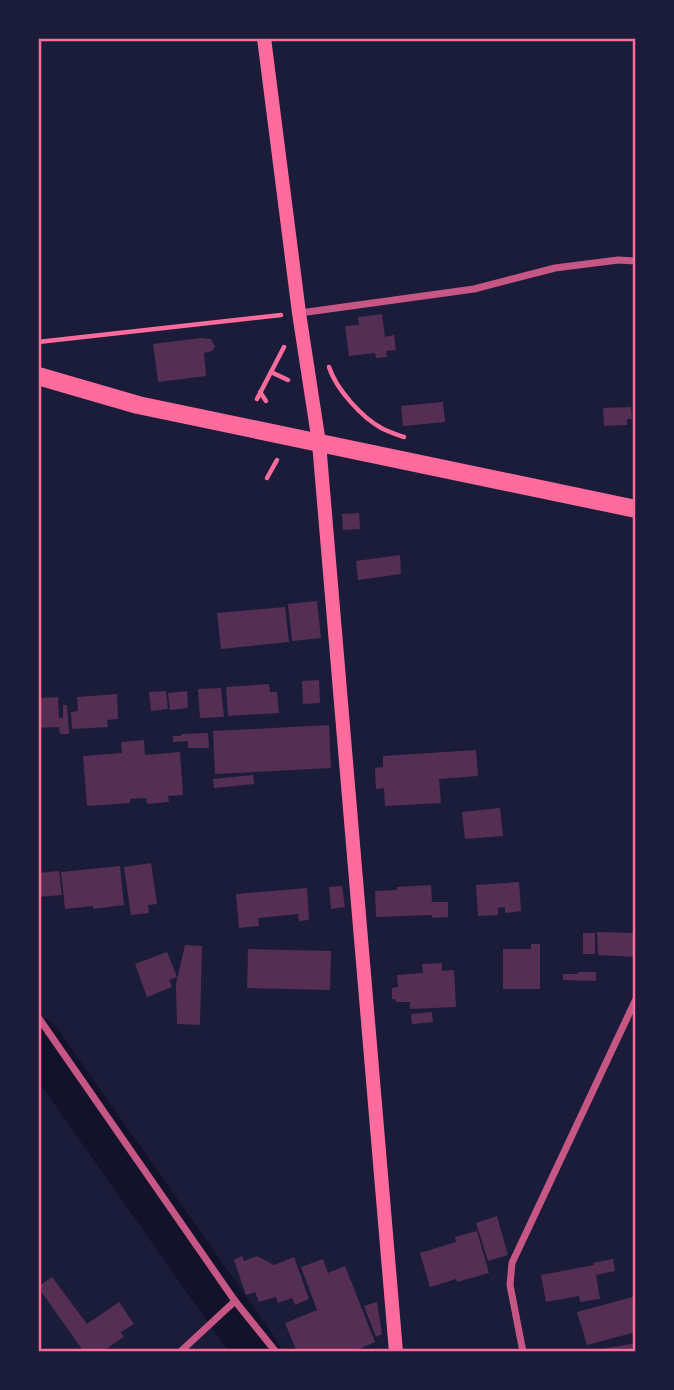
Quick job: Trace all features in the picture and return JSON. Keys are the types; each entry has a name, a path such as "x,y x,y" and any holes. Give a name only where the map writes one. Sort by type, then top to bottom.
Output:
{"main road":[{"path":"264,38 299,313 319,443 396,1352"},
{"path":"38,376 138,405 635,509"}],"street":[{"path":"299,313 474,289 555,268 618,260 635,261"},
{"path":"523,1352 510,1285 512,1263 635,999"},
{"path":"38,1017 235,1301 276,1352"},
{"path":"180,1352 235,1301"}],"path":[{"path":"38,342 299,313"},
{"path":"257,398 288,340"},
{"path":"327,363 336,387 376,428 406,438"},
{"path":"271,372 288,380"},
{"path":"260,392 266,401"},
{"path":"267,478 277,460"}],"building":[{"path":"382,314 385,337 394,335 396,350 386,351 387,357 376,358 375,353 349,356 345,326 359,325 358,317"},
{"path":"211,339 215,347 204,353 206,376 158,382 153,344"},
{"path":"443,402 445,422 403,426 401,406"},
{"path":"631,407 632,419 627,419 627,425 604,426 603,408"},
{"path":"359,513 360,529 343,530 342,514"},
{"path":"400,555 401,574 358,580 356,561"},
{"path":"317,601 321,638 292,641 288,604"},
{"path":"285,607 289,642 221,649 217,613"},
{"path":"319,680 320,703 303,704 302,681"},
{"path":"269,684 270,692 277,692 279,713 228,716 226,687"},
{"path":"221,688 224,717 200,718 198,689"},
{"path":"166,691 168,709 151,711 149,692"},
{"path":"187,691 188,708 170,710 168,693"},
{"path":"117,694 118,719 107,720 108,727 72,729 71,712 78,711 77,697"},
{"path":"58,697 59,718 63,718 63,705 67,705 69,734 60,734 59,727 38,728 38,698"},
{"path":"329,725 331,768 215,774 213,731"},
{"path":"208,733 209,748 188,748 188,741 173,742 173,736"},
{"path":"144,740 145,755 180,752 183,795 168,796 169,802 147,804 146,798 130,799 130,803 87,806 83,756 122,753 121,742"},
{"path":"476,750 478,776 439,779 441,803 385,806 384,788 376,789 375,768 383,767 383,756"},
{"path":"253,775 254,784 214,788 213,779"},
{"path":"500,808 503,836 465,839 462,812"},
{"path":"151,863 157,904 148,905 149,913 131,915 124,867"},
{"path":"120,866 124,905 65,909 61,872"},
{"path":"59,871 62,895 38,897 38,873"},
{"path":"519,882 521,911 505,913 505,907 498,908 498,915 478,916 476,885"},
{"path":"431,885 432,902 448,902 448,917 376,917 375,891"},
{"path":"342,886 345,907 331,909 329,887"},
{"path":"307,888 309,920 299,921 298,914 258,918 259,926 239,928 236,894"},
{"path":"597,932 636,933 636,957 598,955"},
{"path":"583,933 595,933 595,954 583,954"},
{"path":"531,944 540,944 540,989 503,989 503,949 531,949"},
{"path":"185,945 202,946 200,1025 177,1024 176,984"},
{"path":"248,949 331,951 330,990 247,988"},
{"path":"167,952 177,977 169,980 172,987 147,997 135,964"},
{"path":"442,963 442,971 454,970 456,1007 410,1009 410,1002 396,1002 392,999 392,988 398,987 397,975 423,973 422,964"},
{"path":"596,972 596,981 563,980 563,974"},
{"path":"432,1012 433,1022 412,1024 411,1014"},
{"path":"497,1216 508,1255 488,1261 476,1223"},
{"path":"477,1231 489,1273 430,1287 420,1253 456,1242 455,1237"},
{"path":"242,1256 244,1261 257,1256 274,1265 294,1257 309,1299 295,1305 292,1298 278,1303 276,1297 259,1302 255,1292 246,1295 234,1260"},
{"path":"323,1259 328,1273 345,1266 375,1342 352,1352 297,1352 285,1323 317,1310 301,1267"},
{"path":"613,1259 615,1271 596,1275 600,1299 580,1302 579,1296 546,1302 541,1275"},
{"path":"52,1277 87,1324 119,1302 134,1324 121,1332 124,1337 106,1349 108,1352 84,1352 38,1287"},
{"path":"636,1296 636,1332 587,1345 577,1312"},
{"path":"377,1302 382,1334 376,1337 364,1306"},
{"path":"636,1343 636,1352 596,1350"}],"waterway":[{"path":"38,1041 257,1352"}]}
